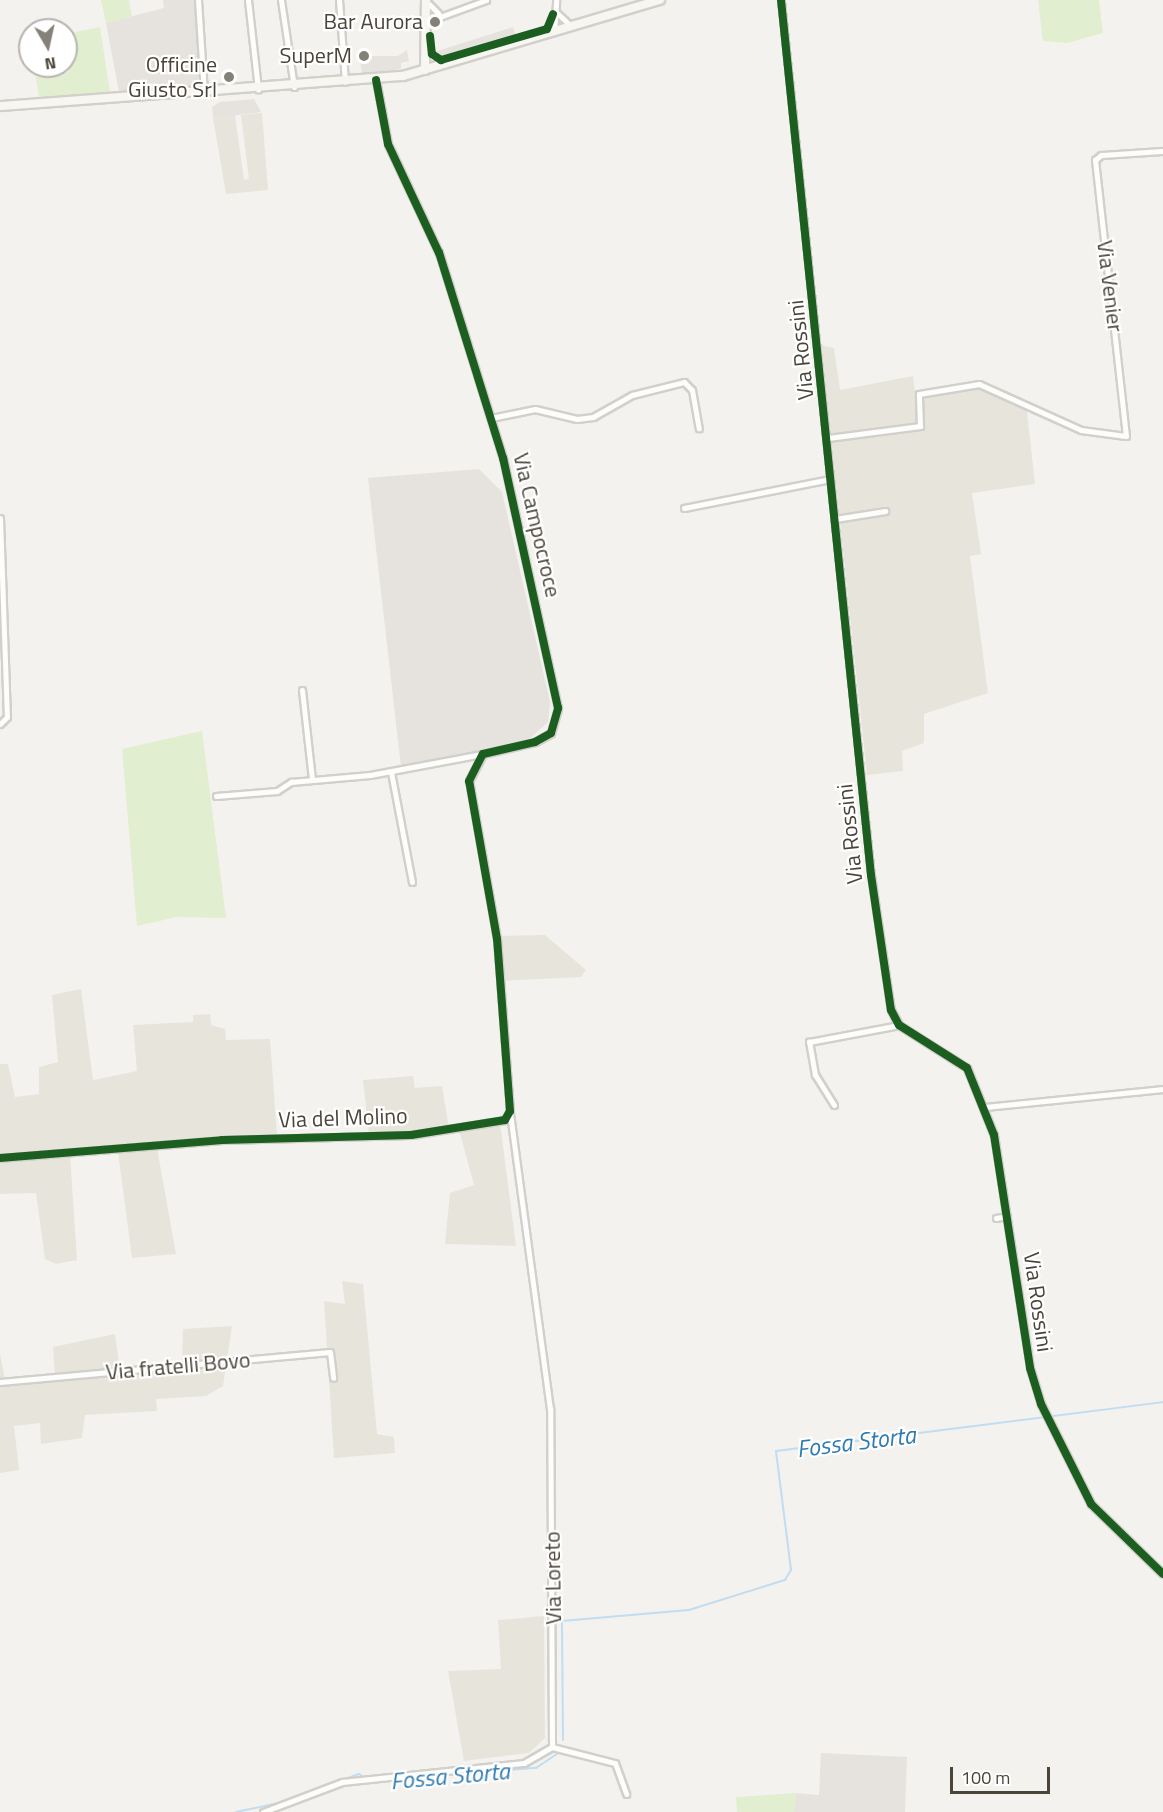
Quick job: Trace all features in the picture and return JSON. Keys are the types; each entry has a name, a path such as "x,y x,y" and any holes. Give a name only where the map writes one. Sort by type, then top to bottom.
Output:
{"main road":[{"path":"424,70 426,0"},
{"path":"0,106 294,88 376,80 424,70 660,0"}],"street":[{"path":"198,0 204,94"},
{"path":"248,0 259,90"},
{"path":"281,0 294,88"},
{"path":"339,0 345,83"},
{"path":"426,0 439,14"},
{"path":"426,22 439,14 486,0"},
{"path":"554,32 557,13 556,0"},
{"name":"Via Rossini","path":"781,0 872,874 887,992 899,1025 960,1060 985,1107 1007,1216 1030,1368 1049,1416 1090,1504 1163,1574"},
{"path":"557,13 572,27"},
{"name":"Via Campocroce","path":"216,796 277,791 312,779 391,772 483,754 545,738 558,717 491,418 439,253 388,144 376,80"},
{"name":"Via Venier","path":"828,438 920,426 919,394 979,384 1081,430 1120,438 1128,425 1095,160 1101,155 1163,151"},
{"path":"491,418 535,409 577,419 592,417 632,395 684,382 693,390 699,428"},
{"path":"684,508 830,479"},
{"path":"835,519 885,511"},
{"path":"0,518 7,717 0,724"},
{"path":"302,690 312,779"},
{"path":"483,754 469,781 497,939 510,1111"},
{"path":"391,772 412,882"},
{"path":"834,1105 815,1075 809,1042 899,1025"},
{"path":"985,1107 1163,1089"},
{"name":"Via del Molino","path":"0,1158 222,1140 411,1135 505,1120 510,1111"},
{"name":"Via Loreto","path":"510,1111 550,1409 552,1747"},
{"path":"996,1218 1007,1216"},
{"name":"Via fratelli Bovo","path":"0,1383 330,1352 333,1378"},
{"path":"263,1812 361,1779 524,1763 552,1747 615,1763 626,1794"}],"shaded area":[{"path":"163,0 194,0 201,86 119,92 106,23 164,8"},
{"path":"513,27 516,36 443,58 434,52"},
{"path":"407,50 409,61 401,63 401,69 362,74 360,60 368,56 398,56"},
{"path":"254,99 261,112 213,118 212,107 220,102"},
{"path":"262,113 268,190 226,194 213,118 235,115 244,180 249,179 241,115"},
{"path":"821,345 834,348 840,390 913,376 915,393 979,382 1026,403 1035,484 972,493 981,554 970,556 988,693 924,714 924,743 902,751 903,771 867,775"},
{"path":"479,469 502,492 550,702 548,722 526,742 401,767 368,478"},
{"path":"545,935 586,970 581,977 499,981 494,936"},
{"path":"81,989 93,1080 137,1071 133,1025 193,1022 193,1015 210,1014 211,1025 225,1029 226,1040 270,1039 277,1135 273,1140 157,1148 176,1254 132,1258 118,1152 70,1155 77,1260 56,1264 45,1259 36,1193 0,1194 0,1064 8,1064 15,1097 39,1094 39,1067 58,1062 52,995"},
{"path":"413,1076 415,1088 442,1086 449,1128 369,1134 363,1080"},
{"path":"500,1123 516,1246 445,1244 450,1193 474,1185 459,1130"},
{"path":"342,1281 363,1284 377,1434 394,1437 395,1453 334,1458 324,1301 345,1304"},
{"path":"232,1326 223,1386 206,1396 156,1399 157,1411 85,1415 82,1438 41,1444 40,1423 14,1426 19,1470 0,1473 0,1354 5,1380 55,1376 53,1347 115,1334 120,1370 182,1363 183,1329"},
{"path":"544,1616 545,1738 529,1753 464,1761 448,1671 501,1669 498,1620"},
{"path":"821,1753 907,1757 905,1812 794,1812 796,1793 819,1795"}],"green space":[{"path":"101,0 129,0 132,17 106,23"},
{"path":"1038,0 1099,0 1103,33 1067,43 1043,41"},
{"path":"100,27 110,92 39,97 36,78 78,78 78,32"},
{"path":"202,731 226,918 177,917 137,926 122,749"},
{"path":"796,1793 794,1812 737,1812 736,1797"}],"waterway":[{"path":"598,14 645,0"},
{"name":"Fossa Storta","path":"563,1740 562,1621 689,1610 785,1580 791,1570 776,1451 1163,1402"},
{"name":"Fossa Storta","path":"369,1781 536,1768 561,1751"},
{"name":"Fossa Storta","path":"292,1798 359,1774 365,1778"},
{"name":"Fossa Storta","path":"236,1812 279,1803"}],"cycle path":[{"path":"781,0 871,875 891,1010 899,1025 967,1068 994,1135 1030,1368 1041,1404 1091,1504 1163,1574"},
{"path":"430,36 432,54 441,60 547,29 553,14"},
{"path":"0,1158 222,1140 411,1135 505,1120 510,1111 497,939 469,781 483,754 535,742 551,733 558,708 503,458 439,253 388,144 376,80"}],"place":[{"name":"Bar Aurora","path":"435,22"},
{"name":"SuperM","path":"364,56"},
{"name":"Officine Giusto Srl","path":"229,77"}]}
